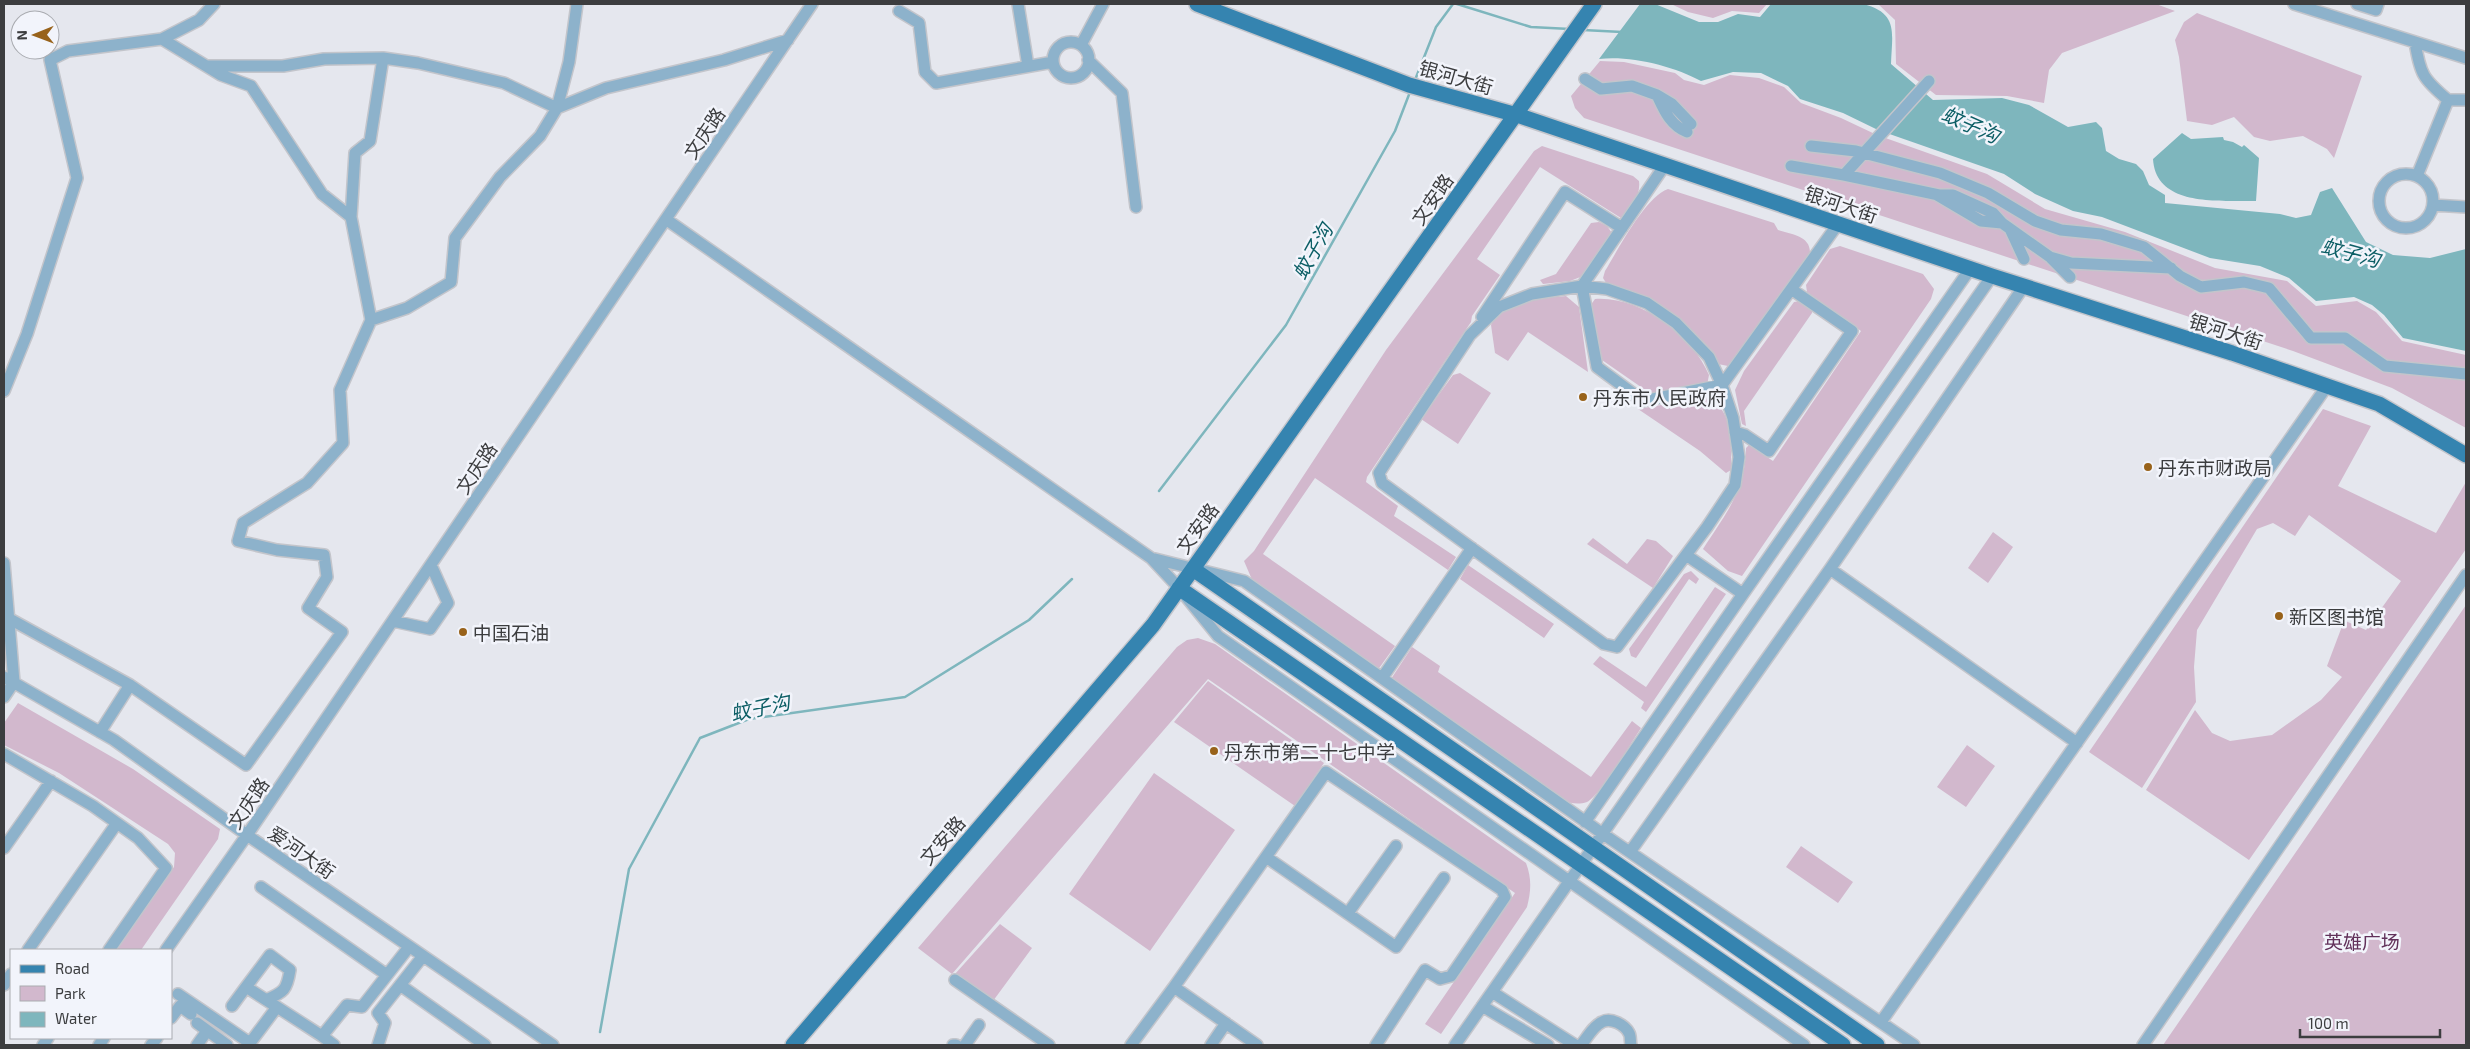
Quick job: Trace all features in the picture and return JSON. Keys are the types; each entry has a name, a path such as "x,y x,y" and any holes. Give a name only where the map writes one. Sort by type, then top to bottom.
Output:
{"main road":[{"name":"银河大街","path":"1197,4 1413,86 1517,115 1970,269 2232,353 2379,404 2466,455"},
{"name":"文安路","path":"793,1045 1153,625 1594,4"},
{"path":"1193,569 1876,1045"},
{"path":"1179,588 1843,1045"}],"street":[{"path":"4,391 27,334 77,178 50,60 68,51 162,39 198,20 214,4"},
{"path":"371,320 407,308 451,282 456,238 500,177 540,136 557,108 568,62 577,4"},
{"name":"文庆路","path":"167,949 393,622 812,4"},
{"path":"1018,4 1028,66"},
{"path":"1081,45 1103,4"},
{"path":"2294,4 2466,58"},
{"path":"2357,4 2376,10 2378,4"},
{"path":"899,11 919,23 925,72 936,83 1053,62"},
{"path":"162,39 221,75 251,86 322,194 351,217"},
{"path":"206,66 283,66 324,59 383,58 418,63 504,83 557,108 606,88 724,60 788,40"},
{"path":"1070,42 1081,45 1088,54 1088,60 1087,65 1080,74 1069,77 1058,72 1053,62 1053,56 1059,46 1070,42"},
{"path":"2415,42 2419,66 2427,82 2448,100 2466,100"},
{"path":"8,618 130,686 246,765 342,632 308,608 327,577 324,555 277,550 238,541 242,523 307,483 344,443 340,390 371,320 351,217 355,153 370,141 383,58"},
{"path":"1088,60 1122,93 1136,207"},
{"path":"1585,79 1601,88 1632,86 1657,94 1667,116 1677,128 1689,128"},
{"path":"1844,175 1929,81"},
{"path":"2417,176 2448,100"},
{"path":"1811,146 1862,153 1940,173 1988,193 2035,222 2060,230 2101,234 2144,247 2171,268 2201,287 2244,282 2269,288 2311,338 2345,338 2385,366 2466,374"},
{"path":"1666,165 1582,286 1596,367 1643,401 1722,385 1838,224"},
{"path":"1791,166 1937,195 1953,195 1993,213 2006,226 2050,257 2070,277"},
{"path":"2400,174 2417,176 2430,188 2433,205 2430,214 2417,226 2399,228 2384,217 2379,199 2386,183 2400,174"},
{"path":"1470,335 1499,307 1532,294 1582,286 1607,289 1647,303 1676,323 1710,357 1733,418 1738,458 1735,485 1686,555 1617,647 1604,644 1382,484 1379,473 1470,335 1565,192 1622,228"},
{"path":"2433,205 2466,207"},
{"path":"667,220 1151,558 1179,588 1218,636 1804,1045"},
{"path":"2006,226 2024,259"},
{"path":"2050,257 2071,263 2171,268"},
{"path":"1585,822 1970,269"},
{"path":"1455,1045 1992,276"},
{"path":"1630,852 1830,569 2024,286"},
{"path":"1735,432 1745,435 1769,451 1852,331 1791,289"},
{"path":"1881,1022 2327,386"},
{"path":"1382,678 1472,548"},
{"path":"1686,555 1743,594"},
{"path":"1151,558 1244,581 1602,834 1914,1045"},
{"path":"4,563 8,618 9,680 4,697"},
{"path":"393,622 430,629 448,603 431,566"},
{"path":"1830,569 2077,743"},
{"path":"2142,1045 2466,575"},
{"name":"爱河大街","path":"9,680 100,732 552,1045"},
{"path":"100,732 130,686"},
{"path":"4,754 117,823 138,838 166,868 110,949"},
{"path":"1131,1045 1326,772 1502,890 1505,898 1451,976 1440,980 1425,970 1376,1045"},
{"path":"4,848 51,781"},
{"path":"29,949 117,823"},
{"path":"1348,913 1396,846"},
{"path":"1266,857 1396,946 1444,878"},
{"path":"260,887 387,975"},
{"path":"322,1036 347,1005 362,1007 409,947"},
{"path":"232,1006 270,955 290,970 288,986 280,994 266,1000"},
{"path":"378,1045 385,1023 378,1013 423,956"},
{"path":"955,980 1049,1045"},
{"path":"400,985 485,1045"},
{"path":"246,987 334,1045"},
{"path":"1174,987 1257,1045"},
{"path":"1492,992 1575,1045"},
{"path":"178,994 251,1044 277,1007"},
{"path":"172,1017 180,1006 194,1019 203,1039 227,1045"},
{"path":"1482,1006 1548,1045"},
{"path":"1582,1045 1596,1027 1604,1021 1615,1021 1623,1026 1629,1034 1631,1045"},
{"path":"1211,1045 1226,1023"},
{"path":"965,1045 979,1025"}],"green space":[{"path":"1671,4 1767,4 1759,13 1732,11 1713,18 1688,12"},
{"path":"1878,4 2156,4 2175,11 2062,53 2049,70 2044,103 2007,96 1936,95 1896,64 1895,20"},
{"path":"2197,13 2362,76 2334,158 2327,149 2303,136 2270,141 2254,137 2234,117 2212,125 2187,121 2175,40 2184,22"},
{"path":"1600,61 1624,62 1675,73 1684,80 1704,85 1730,75 1759,78 1784,87 1801,103 1841,118 1877,135 1987,174 2045,209 2125,232 2215,268 2287,281 2316,306 2357,301 2376,312 2402,341 2466,355 2466,428 2392,388 2293,351 1584,118 1575,108 1571,96"},
{"path":"1542,146 1633,176 1639,181 1637,197 1621,218 1540,167 1477,259 1500,275 1472,316 1471,322 1367,477 1366,482 1398,506 1394,516 1456,557 1448,570 1315,478 1263,554 1395,646 1377,671 1253,582 1244,561 1254,551 1386,350 1534,151"},
{"path":"1668,189 1774,223 1778,230 1799,236 1807,242 1809,247 1810,252 1737,360 1728,366 1718,364 1696,335 1684,324 1657,307 1608,286 1603,278 1617,250 1641,213 1659,194"},
{"path":"1599,222 1607,226 1612,233 1583,276 1570,281 1543,284 1540,280 1556,274 1591,223"},
{"path":"1840,246 1923,274 1934,289 1931,299 1742,576 1728,571 1703,549 1733,502 1742,477 1746,448 1749,445 1773,461 1861,331 1807,292 1806,285 1830,249"},
{"path":"1566,296 1579,307 1588,372 1528,332 1508,361 1495,353 1491,325 1504,310 1513,305 1535,299"},
{"path":"1595,299 1630,304 1647,311 1663,321 1678,333 1701,360 1709,375 1707,385 1651,394 1598,357 1590,306"},
{"path":"1800,301 1812,309 1812,313 1744,411 1746,426 1742,424 1735,390 1744,371 1794,302"},
{"path":"1460,373 1491,393 1458,444 1421,419 1453,375"},
{"path":"1707,397 1722,410 1729,429 1731,439 1731,470 1726,473 1700,451 1638,409"},
{"path":"2323,409 2371,426 2338,486 2436,533 2466,482 2466,549 2249,860 2146,790 2195,710 2212,733 2230,741 2272,735 2321,700 2342,677 2327,666 2341,629 2341,619 2366,630 2401,581 2309,515 2295,536 2273,523 2257,529 2197,630 2194,667 2196,702 2142,788 2089,752"},
{"path":"1993,532 2013,547 1988,583 1968,568"},
{"path":"1593,538 1627,564 1647,539 1656,541 1673,556 1653,588 1587,544"},
{"path":"1468,565 1554,624 1544,638 1460,579"},
{"path":"1691,571 1699,579 1696,584 1689,579 1636,658 1631,656 1629,649 1684,574"},
{"path":"1715,587 1726,594 1646,712 1641,708 1644,702 1593,664 1600,656 1646,687"},
{"name":"英雄广场","path":"2466,605 2466,1045 2163,1045"},
{"path":"1198,638 1215,644 1526,863 1530,885 1527,907 1441,1034 1425,1024 1515,893 1208,679 952,974 918,948 1177,647 1187,640"},
{"path":"1412,647 1440,666 1438,672 1591,777 1632,721 1641,728 1593,798 1581,803 1563,801 1391,679"},
{"path":"1208,681 1324,763 1295,806 1174,722"},
{"path":"18,703 133,769 220,829 218,839 142,949 116,949 174,867 175,853 168,844 59,773 4,745 4,723"},
{"path":"1967,745 1995,766 1966,807 1937,787"},
{"path":"1154,773 1235,830 1150,951 1069,894"},
{"path":"1801,846 1853,882 1838,903 1786,867"},
{"path":"1000,924 1032,948 993,1001 955,974"}],"water":[{"path":"1640,4 1655,4 1699,22 1718,22 1738,14 1760,17 1771,4 1863,4 1875,8 1883,13 1891,26 1891,64 1933,100 2002,98 2029,105 2068,127 2096,122 2102,128 2106,151 2119,159 2136,164 2143,171 2149,185 2165,195 2165,203 2280,214 2296,218 2311,215 2320,192 2332,188 2366,242 2393,255 2430,258 2466,249 2466,351 2403,338 2384,315 2372,305 2354,297 2316,301 2289,278 2260,266 2210,258 2102,217 2073,211 2035,194 2004,174 1878,130 1843,113 1800,99 1788,86 1761,73 1733,72 1701,81 1665,66 1637,60 1599,59"},
{"path":"2182,133 2191,139 2223,137 2224,140 2242,147 2244,145 2259,158 2256,201 2192,198 2178,194 2165,186 2157,175 2153,159"}],"waterway":[{"name":"蚊子沟","path":"1415,80 1436,27 1453,4"},
{"name":"蚊子沟","path":"1457,4 1531,27 1570,29"},
{"name":"蚊子沟","path":"1583,30 1622,32"},
{"name":"蚊子沟","path":"1159,491 1286,325 1395,131 1410,92"},
{"name":"蚊子沟","path":"600,1032 629,869 700,738 749,719 905,697 1029,620 1072,579"}],"place":[{"name":"丹东市人民政府","path":"1583,397"},
{"name":"丹东市财政局","path":"2148,467"},
{"name":"新区图书馆","path":"2279,616"},
{"name":"中国石油","path":"463,632"},
{"name":"丹东市第二十七中学","path":"1214,751"}]}
